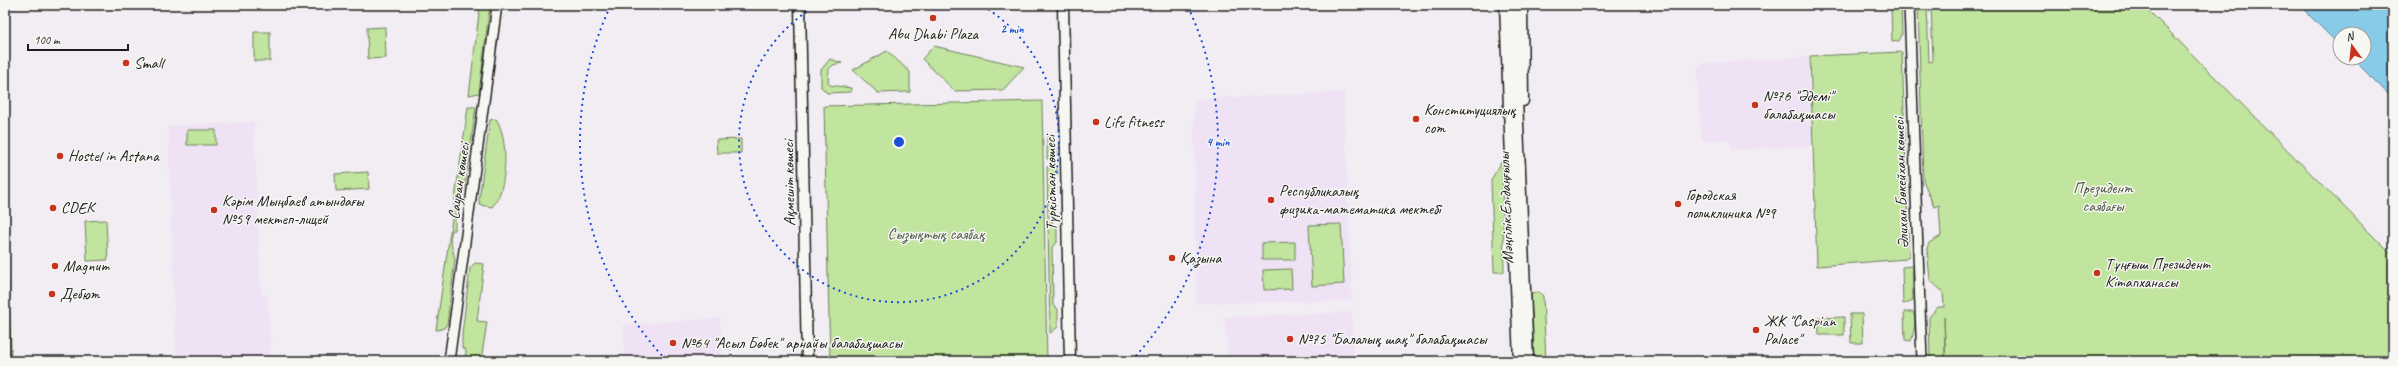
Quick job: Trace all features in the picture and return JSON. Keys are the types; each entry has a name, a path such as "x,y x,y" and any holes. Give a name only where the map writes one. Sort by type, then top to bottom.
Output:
{"main road":[{"name":"Ақмешіт көшесі","path":"800,5 807,361"},
{"name":"Түркістан көшесі","path":"1063,5 1070,361"},
{"path":"1498,5 1502,93 1513,116"},
{"name":"Мәңгілік Ел даңғылы","path":"1505,5 1528,361"},
{"name":"Мәңгілік Ел даңғылы","path":"1513,5 1513,116 1519,361"},
{"path":"1513,116 1524,92 1522,5"}],"street":[{"name":"Сауран көшесі","path":"449,361 497,5"},
{"name":"Әлихан Бөкейхан көшесі","path":"1909,5 1922,361"}],"shaded area":[{"name":"№76 \"Әдемі\" балабақшасы","path":"1808,57 1813,146 1731,150 1730,139 1701,141 1697,70 1702,63"},
{"name":"Республикалық физика-математика мектебі","path":"1344,92 1352,301 1196,303 1194,99"},
{"name":"Кәрім Мыңбаев атындағы №59 мектеп-лицей","path":"254,122 261,296 268,295 271,361 176,361 168,126"},
{"name":"№75 \"Балалық шақ\" балабақшасы","path":"1352,312 1354,361 1229,361 1224,317"},
{"name":"№64 \"Асыл Бөбек\" арнайы балабақшасы","path":"720,318 723,361 625,361 623,325"}],"green space":[{"path":"480,5 489,5 489,11 479,93 469,95"},
{"path":"1891,5 1901,5 1902,35 1899,41 1892,42"},
{"name":"Президент саябағы","path":"1918,5 1927,5 1929,62 1933,61 1931,5 2143,5 2393,256 2393,361 1946,361 1944,317 1945,361 1930,361 1929,317 1938,307 1944,307 1943,292 1930,280 1927,248 1929,243 1941,236 1939,205 1934,207 1923,180"},
{"path":"385,27 386,58 368,59 367,28"},
{"path":"254,32 270,32 270,61 254,61"},
{"path":"934,46 1024,67 1003,90 955,91 922,59"},
{"path":"887,51 910,72 910,92 878,93 853,70"},
{"path":"1902,52 1909,256 1906,259 1817,266 1810,56"},
{"path":"830,59 842,63 833,65 829,69 828,83 830,85 851,88 851,92 827,93 821,87 821,70"},
{"name":"Сызықтық саябақ","path":"1042,101 1047,361 830,361 824,106"},
{"path":"468,107 476,107 464,191 455,216 455,230 452,230 450,239 455,259 447,324 444,328 436,330"},
{"path":"496,119 503,138 505,164 501,189 492,207 480,205 479,200 490,120"},
{"path":"187,130 216,130 216,145 187,145"},
{"path":"1047,137 1051,137 1057,152 1053,159 1047,159"},
{"path":"741,139 741,153 717,153 716,140"},
{"path":"1502,161 1504,272 1494,272 1491,180"},
{"path":"1047,167 1056,167 1058,173 1052,179 1052,224 1057,228 1057,243 1052,247 1053,305 1058,309 1058,327 1050,333"},
{"path":"368,172 369,189 336,191 335,174"},
{"path":"5,176 11,352 5,352"},
{"path":"106,220 108,260 87,261 85,221"},
{"path":"1341,224 1344,284 1312,286 1309,225"},
{"path":"1295,242 1295,260 1262,260 1262,243"},
{"path":"475,263 484,264 477,321 487,322 481,361 465,361 466,350 462,348 462,334 470,268"},
{"path":"1912,266 1913,300 1903,304 1902,267"},
{"path":"1291,269 1292,289 1264,290 1263,270"},
{"path":"1539,292 1543,296 1546,361 1534,361 1531,293"},
{"path":"1904,312 1913,312 1915,318 1915,326 1911,341 1905,340"},
{"path":"1850,314 1862,314 1863,343 1851,343"},
{"path":"1844,317 1844,335 1819,335 1818,318"}],"water":[{"path":"2299,5 2393,5 2393,99 2360,66 2372,66 2372,26 2332,26 2332,38"}],"place":[{"name":"Abu Dhabi Plaza","path":"933,18"},
{"name":"Small","path":"126,63"},
{"name":"№76 \"Әдемі\" балабақшасы","path":"1755,105"},
{"name":"Конституциялық сот","path":"1416,119"},
{"name":"Life fitness","path":"1096,122"},
{"name":"Hostel in Astana","path":"60,156"},
{"name":"Республикалық физика-математика мектебі","path":"1271,200"},
{"name":"Городская поликлиника №9","path":"1678,204"},
{"name":"CDEK","path":"53,208"},
{"name":"Кәрім Мыңбаев атындағы №59 мектеп-лицей","path":"214,210"},
{"name":"Қазына","path":"1172,258"},
{"name":"Magnum","path":"55,266"},
{"name":"Тұңғыш Президент Кітапханасы","path":"2097,273"},
{"name":"Дебют","path":"52,294"},
{"name":"ЖК \"Caspian Palace\"","path":"1756,330"},
{"name":"№75 \"Балалық шақ\" балабақшасы","path":"1290,339"},
{"name":"№64 \"Асыл Бөбек\" арнайы балабақшасы","path":"673,343"}]}
